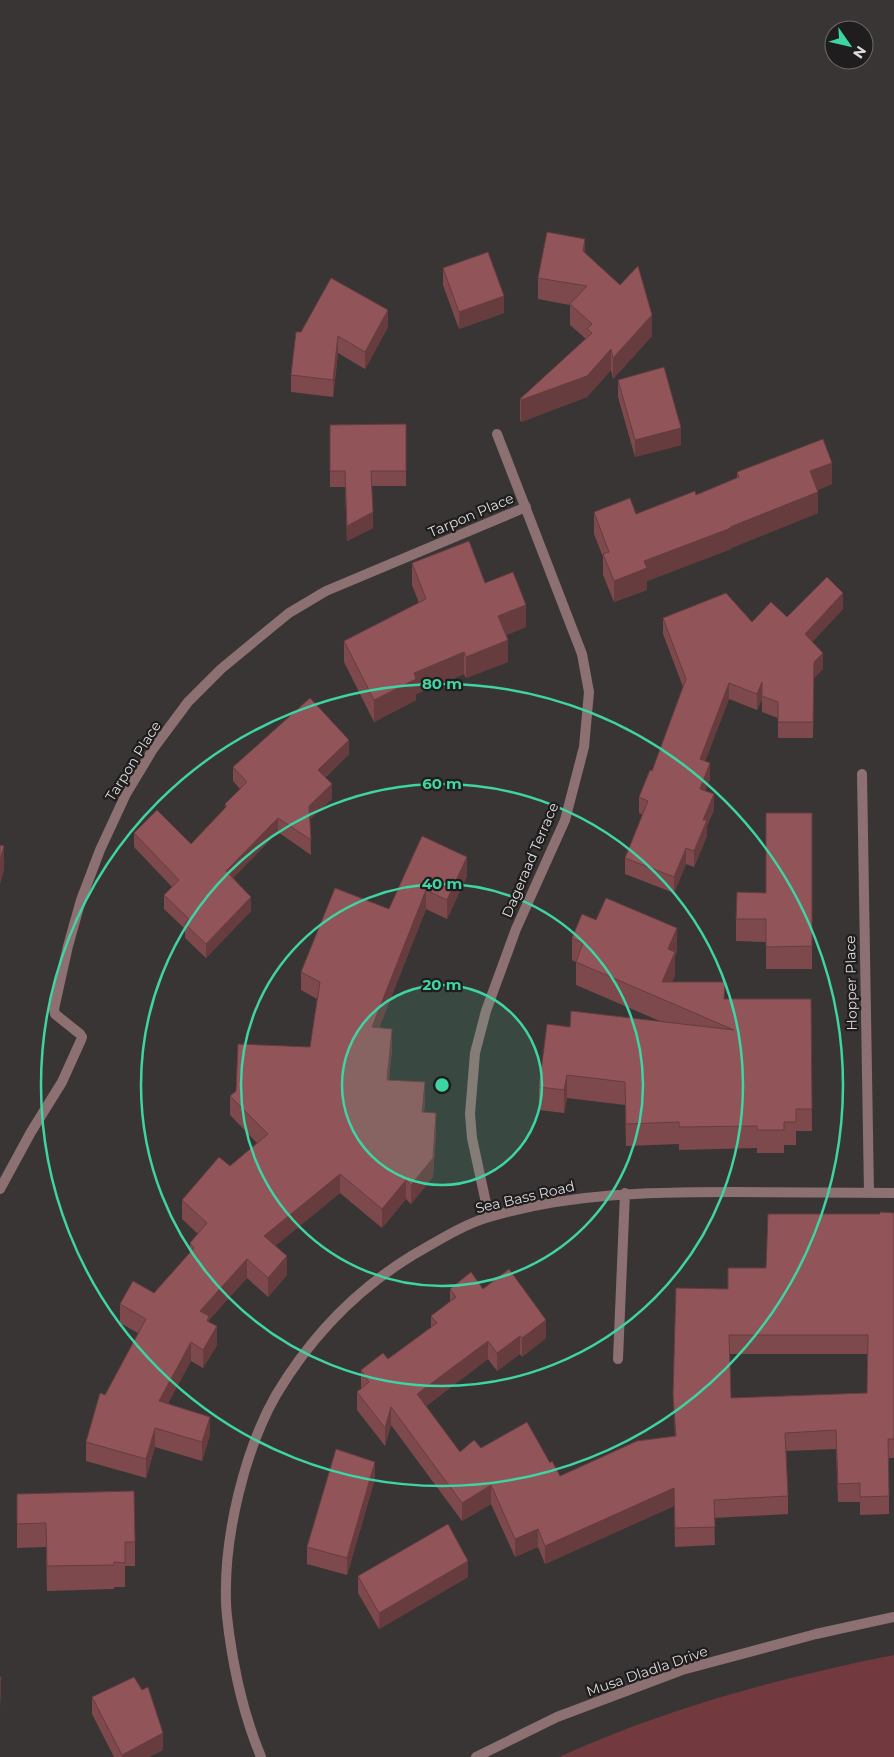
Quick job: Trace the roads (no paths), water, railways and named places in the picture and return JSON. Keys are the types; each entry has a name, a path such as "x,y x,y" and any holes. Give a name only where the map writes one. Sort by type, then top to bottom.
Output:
{"street":[{"name":"Dageraad Terrace","path":"489,1217 472,1138 470,1114 475,1053 486,1012 516,929 565,820 584,747 590,692 582,654 497,434"},
{"name":"Tarpon Place","path":"0,1189 31,1132 62,1082 82,1037 55,1014 54,1009 68,946 100,850 130,787 153,749 188,702 221,669 256,640 289,614 326,590 526,507"},
{"name":"Hopper Place","path":"862,774 869,1193"},
{"name":"Sea Bass Road","path":"261,1757 247,1724 234,1666 226,1602 228,1550 236,1502 255,1442 276,1396 310,1346 335,1317 394,1267 455,1230 489,1217 557,1201 625,1193 894,1193"},
{"path":"618,1359 625,1193"},
{"name":"Musa Dladla Drive","path":"476,1757 557,1717 682,1670 816,1634 894,1618"}]}
